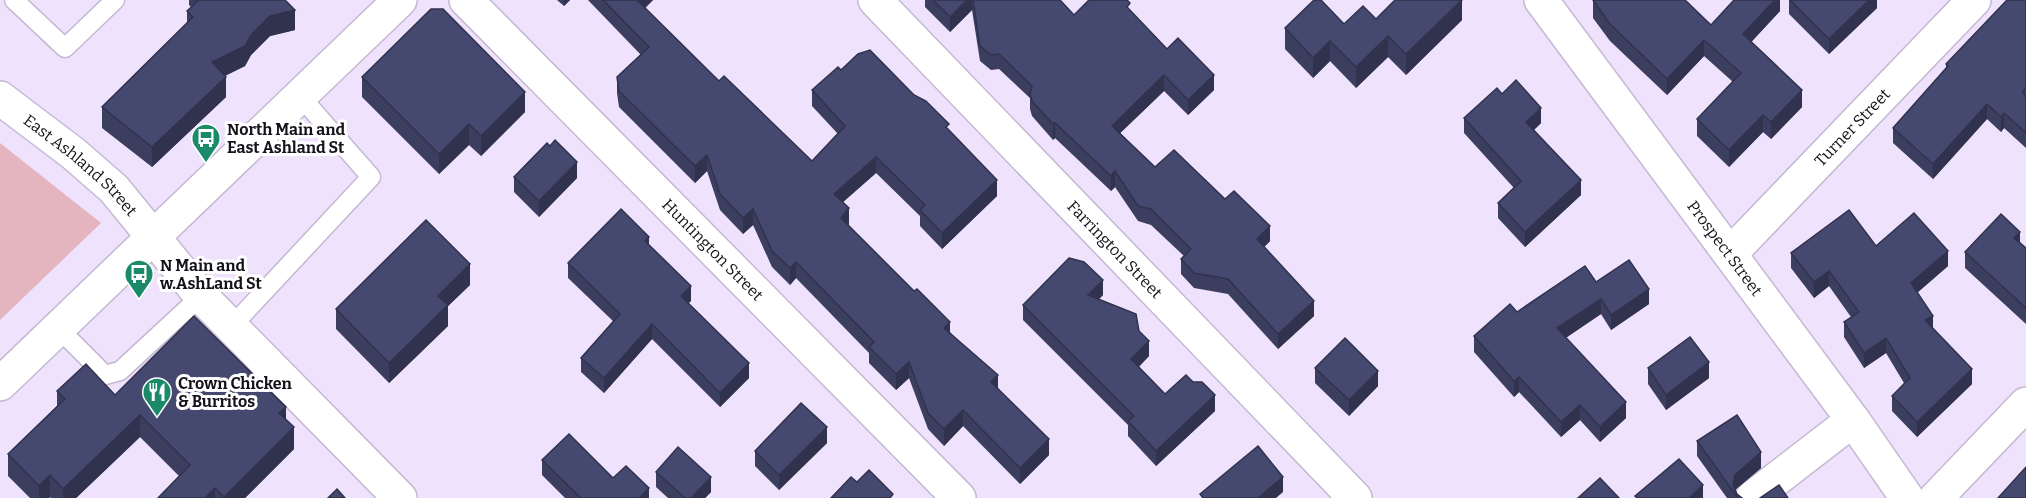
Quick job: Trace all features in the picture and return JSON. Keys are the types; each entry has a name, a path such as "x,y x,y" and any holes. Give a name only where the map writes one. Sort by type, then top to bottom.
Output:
{"street":[{"path":"0,384 400,0"},
{"name":"Huntington Street","path":"466,0 959,498"},
{"name":"Farrington Street","path":"875,0 1355,498"},
{"name":"Prospect Street","path":"1541,0 1853,420 1907,498"},
{"name":"Turner Street","path":"1730,254 1974,0"},
{"name":"East Ashland Street","path":"0,98 74,154 114,189 201,296 400,498"},
{"path":"1936,498 2026,404"},
{"path":"1752,498 1853,420"}],"lane":[{"path":"14,0 65,48 115,0"},
{"path":"232,326 371,177 301,97"},
{"path":"59,329 105,375 120,371 201,296"}],"shaded area":[{"path":"0,143 101,223 0,320"}],"building":[{"path":"199,0 285,0 295,10 270,16 251,35 245,46 212,62 226,77 152,147 102,107 193,17 187,11"},
{"path":"603,0 637,0 719,81 724,76 812,161 845,126 812,90 838,67 841,70 858,54 870,50 914,95 926,101 949,124 946,127 997,180 942,233 920,210 925,205 876,157 834,194 849,208 841,218 914,291 917,289 950,322 944,328 998,375 991,382 1049,439 1020,468 963,410 944,429 928,413 909,362 896,374 869,347 874,342 796,262 790,268 772,251 753,209 743,218 720,194 707,155 695,166 619,91 617,77 649,47"},
{"path":"933,0 967,0 950,17"},
{"path":"973,0 1060,0 1074,15 1089,0 1127,0 1130,3 1127,7 1167,49 1178,38 1214,75 1188,100 1164,75 1112,126 1155,167 1174,150 1225,199 1234,191 1270,226 1257,239 1314,301 1278,334 1228,279 1194,273 1181,259 1191,249 1151,209 1138,206 1115,171 1111,176 1055,123 1053,124 1032,101 1030,94 1032,86 999,54 991,55 980,46"},
{"path":"1314,0 1321,0 1344,24 1363,6 1376,19 1395,0 1462,0 1406,54 1388,36 1356,67 1330,41 1313,58 1285,28"},
{"path":"1593,0 1685,0 1711,25 1734,0 1775,0 1743,34 1802,90 1771,122 1763,115 1729,150 1697,119 1741,73 1704,40 1667,79 1610,24"},
{"path":"1790,0 1869,0 1829,39"},
{"path":"2007,0 2026,0 2026,88 2023,92 2026,98 2026,133 2004,113 2001,117 1987,104 1933,164 1893,128 1948,66 1946,64"},
{"path":"431,9 443,9 525,92 481,136 469,124 439,154 362,77"},
{"path":"1516,80 1541,108 1526,122 1581,180 1525,232 1498,203 1521,181 1464,118 1497,88 1502,94"},
{"path":"555,140 577,162 539,201 514,177 547,143 550,146"},
{"path":"621,209 649,237 645,241 691,286 681,296 749,363 720,393 652,324 604,378 581,358 620,314 568,263"},
{"path":"1849,210 1876,246 1914,213 1948,251 1911,283 1933,316 1925,320 1972,369 1917,422 1892,396 1910,378 1886,338 1864,353 1844,322 1859,312 1829,271 1814,282 1791,253"},
{"path":"2001,214 2020,232 2014,238 2026,248 2026,308 1965,252"},
{"path":"426,220 470,264 438,296 448,305 389,363 336,309"},
{"path":"1069,258 1084,262 1103,280 1088,295 1136,314 1139,331 1149,341 1131,359 1165,394 1186,375 1193,382 1202,382 1215,395 1156,451 1128,421 1134,416 1023,305"},
{"path":"1629,260 1649,289 1611,315 1601,299 1557,328 1626,402 1600,427 1580,405 1561,422 1519,377 1514,381 1474,336 1510,304 1517,312 1585,266 1596,282"},
{"path":"194,316 286,407 279,413 294,427 224,497 215,488 205,498 158,498 190,465 140,415 63,489 50,475 39,486 8,454 65,399 57,391 86,364 115,395"},
{"path":"1690,337 1709,362 1666,395 1648,368"},
{"path":"1345,338 1378,371 1349,400 1315,368"},
{"path":"801,403 827,427 779,475 755,451"},
{"path":"1737,415 1761,452 1735,475 1733,485 1737,494 1742,498 1738,498 1697,441"},
{"path":"569,434 613,478 626,466 649,488 639,498 581,498 542,460"},
{"path":"1258,446 1283,477 1258,498 1203,498 1200,494"},
{"path":"678,447 711,477 691,498 685,498 656,472"},
{"path":"1679,459 1703,485 1689,498 1637,498 1635,496"},
{"path":"2026,467 2026,498 1998,498"},
{"path":"869,470 893,494 890,498 831,498 851,477 857,482"},
{"path":"1600,478 1619,498 1578,498"},
{"path":"1779,485 1788,498 1760,498"},
{"path":"337,489 345,498 328,498"}],"place":[{"name":"North Main and East Ashland St","path":"206,164"},
{"name":"N Main and w.AshLand St","path":"139,300"},
{"name":"Crown Chicken & Burritos","path":"157,418"}]}
